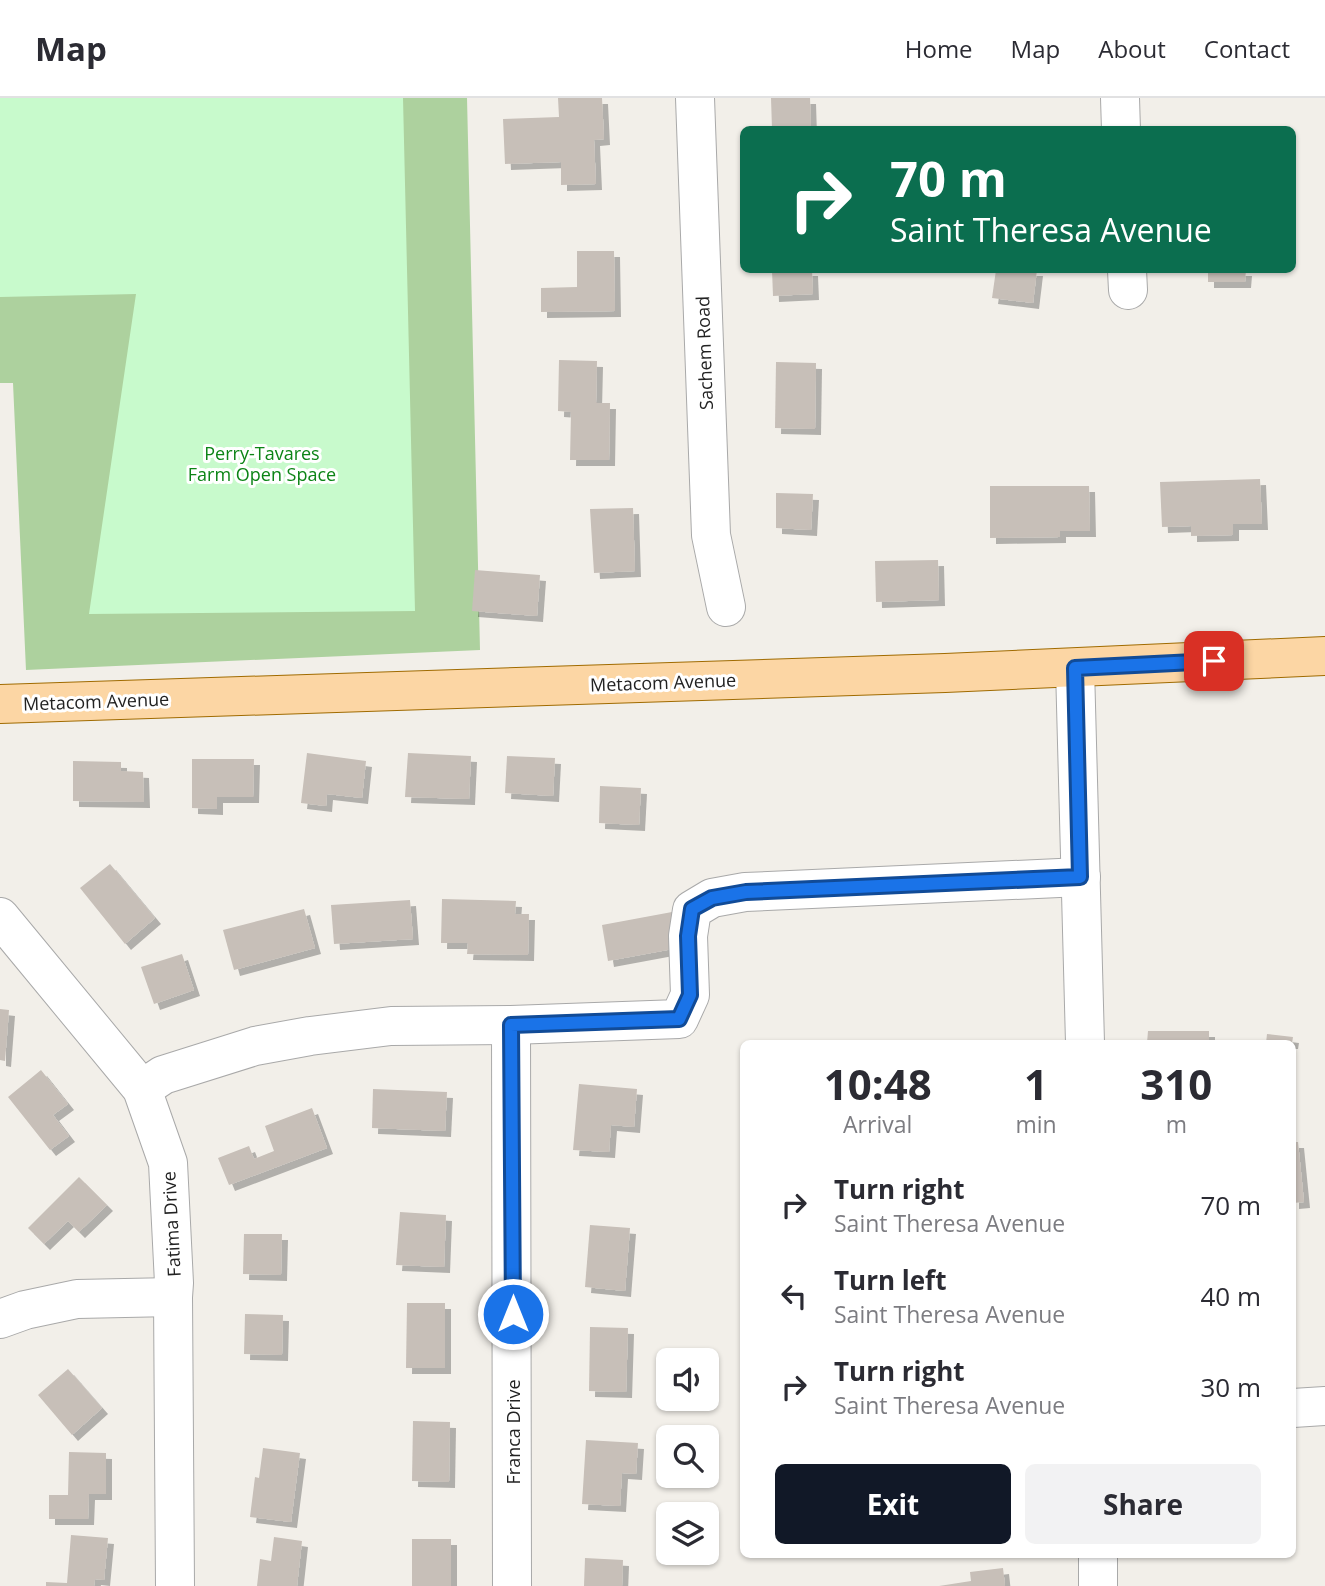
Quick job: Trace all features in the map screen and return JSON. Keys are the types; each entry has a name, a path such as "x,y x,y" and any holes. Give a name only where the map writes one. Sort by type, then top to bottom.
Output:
{"main road":[{"name":"Metacom Avenue","path":"0,704 1075,668 1325,656"}],"street":[{"name":"Sachem Road","path":"695,98 711,535 726,607"},
{"path":"1120,98 1121,126"},
{"path":"1075,668 1085,1040"},
{"path":"142,1089 163,1075 255,1046 310,1036 391,1026 679,1019 690,995 688,936 692,909 712,898 746,892 1080,877"},
{"name":"Fatima Drive","path":"0,918 142,1089 168,1163 174,1283 176,1586"},
{"name":"Franca Drive","path":"511,1025 512,1586"},
{"path":"0,1319 25,1310 77,1300 173,1297"},
{"path":"1296,1408 1325,1406"},
{"path":"1098,1558 1098,1586"}],"green space":[{"name":"Perry-Tavares Farm Open Space","path":"0,98 467,98 480,650 26,670 13,383 0,383"},
{"name":"Perry-Tavares Farm Open Space","path":"0,98 403,98 415,611 89,614 136,294 0,297"}],"building":[{"path":"558,98 602,98 604,139 594,140 596,184 561,185 561,162 505,164 503,119 559,117"},
{"path":"771,98 810,98 811,126 772,126"},
{"path":"577,251 614,251 615,311 541,312 541,288 577,287"},
{"path":"772,273 812,273 813,294 773,296"},
{"path":"996,273 1037,273 1033,303 992,298"},
{"path":"1208,273 1246,273 1245,282 1208,282"},
{"path":"559,360 597,361 596,403 610,403 609,460 570,460 571,412 558,411"},
{"path":"776,362 816,363 815,429 775,428"},
{"path":"1260,479 1262,524 1233,524 1233,535 1191,536 1191,526 1162,527 1160,482"},
{"path":"990,486 1089,486 1090,531 1060,531 1060,537 990,538"},
{"path":"776,493 813,494 811,530 776,528"},
{"path":"633,508 635,571 594,573 590,509"},
{"path":"938,560 939,600 876,602 875,561"},
{"path":"475,570 540,575 537,616 472,611"},
{"path":"307,753 366,761 362,798 327,794 326,806 301,803"},
{"path":"408,753 471,756 469,799 405,797"},
{"path":"507,756 555,758 553,796 505,793"},
{"path":"192,759 254,759 253,797 217,797 217,809 192,808"},
{"path":"73,761 121,762 121,771 143,772 144,802 73,801"},
{"path":"600,786 641,788 639,825 599,823"},
{"path":"110,864 155,918 125,944 80,888"},
{"path":"442,899 516,901 515,914 529,914 528,955 467,954 468,943 441,943"},
{"path":"410,900 413,939 334,944 331,905"},
{"path":"304,909 315,948 234,970 223,930"},
{"path":"672,912 678,948 608,961 602,925"},
{"path":"182,954 194,990 154,1004 141,967"},
{"path":"0,1009 9,1010 5,1061 0,1060"},
{"path":"1148,1031 1209,1031 1209,1040 1147,1040"},
{"path":"1267,1034 1293,1037 1292,1040 1266,1040"},
{"path":"41,1070 68,1104 53,1115 69,1136 50,1150 8,1097"},
{"path":"579,1084 637,1089 634,1127 611,1125 609,1152 573,1150"},
{"path":"373,1089 447,1092 445,1131 372,1128"},
{"path":"312,1108 327,1148 229,1185 218,1158 249,1146 254,1159 274,1151 265,1126"},
{"path":"1296,1142 1298,1142 1304,1202 1296,1203"},
{"path":"79,1177 107,1205 79,1232 68,1221 44,1244 28,1228"},
{"path":"400,1212 446,1215 444,1267 396,1265"},
{"path":"590,1225 630,1228 625,1291 585,1287"},
{"path":"244,1234 282,1234 281,1275 243,1274"},
{"path":"407,1303 445,1303 445,1368 406,1368"},
{"path":"245,1314 283,1315 282,1355 244,1354"},
{"path":"590,1327 628,1328 626,1392 589,1391"},
{"path":"68,1369 102,1408 72,1435 38,1395"},
{"path":"413,1421 450,1422 449,1482 412,1481"},
{"path":"586,1440 638,1443 636,1474 622,1473 620,1506 582,1504"},
{"path":"263,1448 300,1453 291,1522 250,1517 255,1477 259,1478"},
{"path":"69,1452 106,1453 106,1494 89,1494 88,1519 49,1519 49,1495 68,1495"},
{"path":"71,1535 108,1538 104,1580 95,1579 94,1586 46,1586 46,1582 67,1583"},
{"path":"274,1537 302,1541 297,1586 257,1586 260,1559 271,1561"},
{"path":"412,1539 451,1539 451,1586 412,1586"},
{"path":"585,1558 623,1560 622,1586 584,1586"},
{"path":"1003,1568 1005,1586 939,1586 971,1581 970,1572"}],"route":[{"path":"513,1314 511,1025 679,1019 690,995 688,936 692,909 712,898 746,892 1080,877 1075,668 1214,661"}]}
